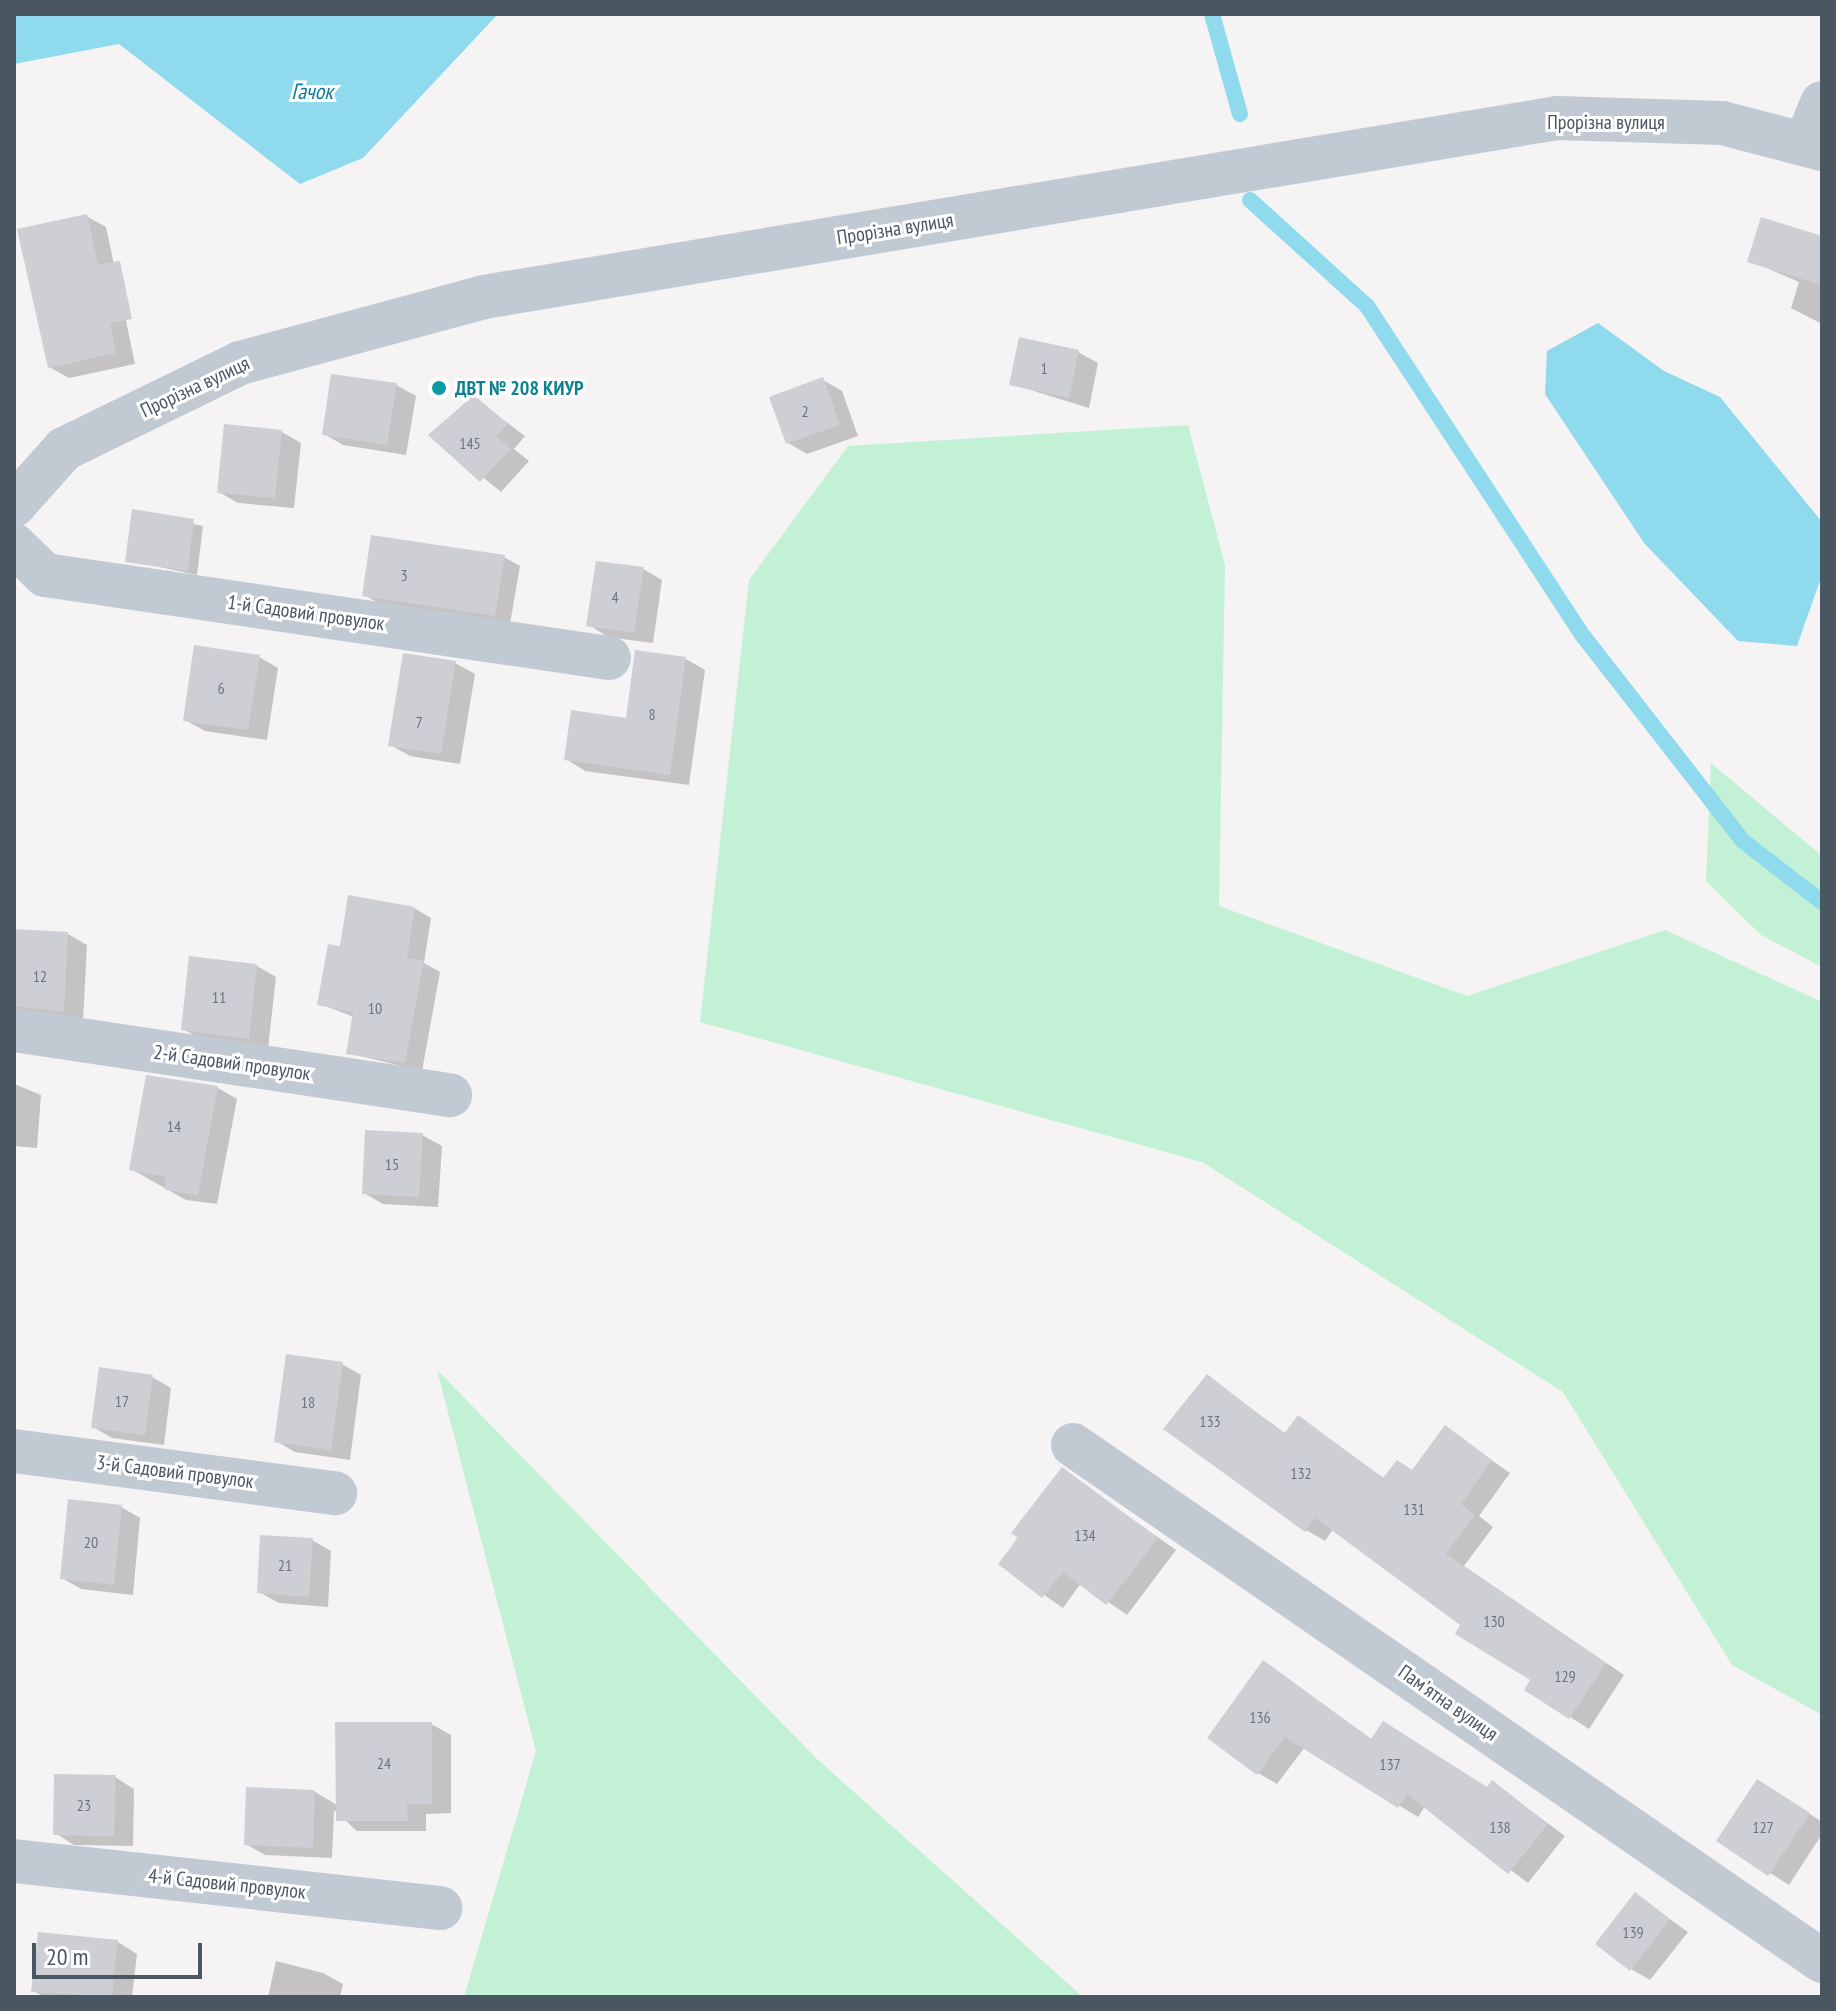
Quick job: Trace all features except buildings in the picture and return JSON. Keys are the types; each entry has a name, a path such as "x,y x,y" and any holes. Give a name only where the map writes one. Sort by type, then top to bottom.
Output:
{"street":[{"path":"1814,146 1822,103"},
{"name":"Прорізна вулиця","path":"14,505 64,449 240,363 484,297 1557,118 1722,123 1814,146"},
{"name":"1-й Садовий провулок","path":"14,545 45,575 609,658"},
{"name":"2-й Садовий провулок","path":"14,1030 450,1095"},
{"name":"Памʼятна вулиця","path":"1073,1445 1822,1961"},
{"name":"3-й Садовий провулок","path":"14,1451 335,1493"},
{"name":"4-й Садовий провулок","path":"14,1861 440,1908"}],"green space":[{"path":"1188,425 1225,565 1219,906 1467,996 1665,930 1822,1002 1822,1715 1732,1665 1563,1392 1202,1162 700,1022 749,580 848,446"},
{"path":"1711,763 1822,856 1822,967 1761,935 1706,881"},
{"path":"437,1370 817,1759 1083,1997 464,1997 536,1751"}],"water":[{"name":"Гачок","path":"14,14 498,14 363,158 300,184 119,44 14,64"},
{"path":"1598,323 1664,371 1720,397 1822,522 1822,575 1797,646 1738,641 1644,543 1545,394 1547,351"}],"waterway":[{"path":"1212,14 1240,114"},
{"path":"1250,200 1367,306 1584,637 1743,841 1822,902"}],"place":[{"name":"ДВТ № 208 КИУР","path":"439,388"}]}
